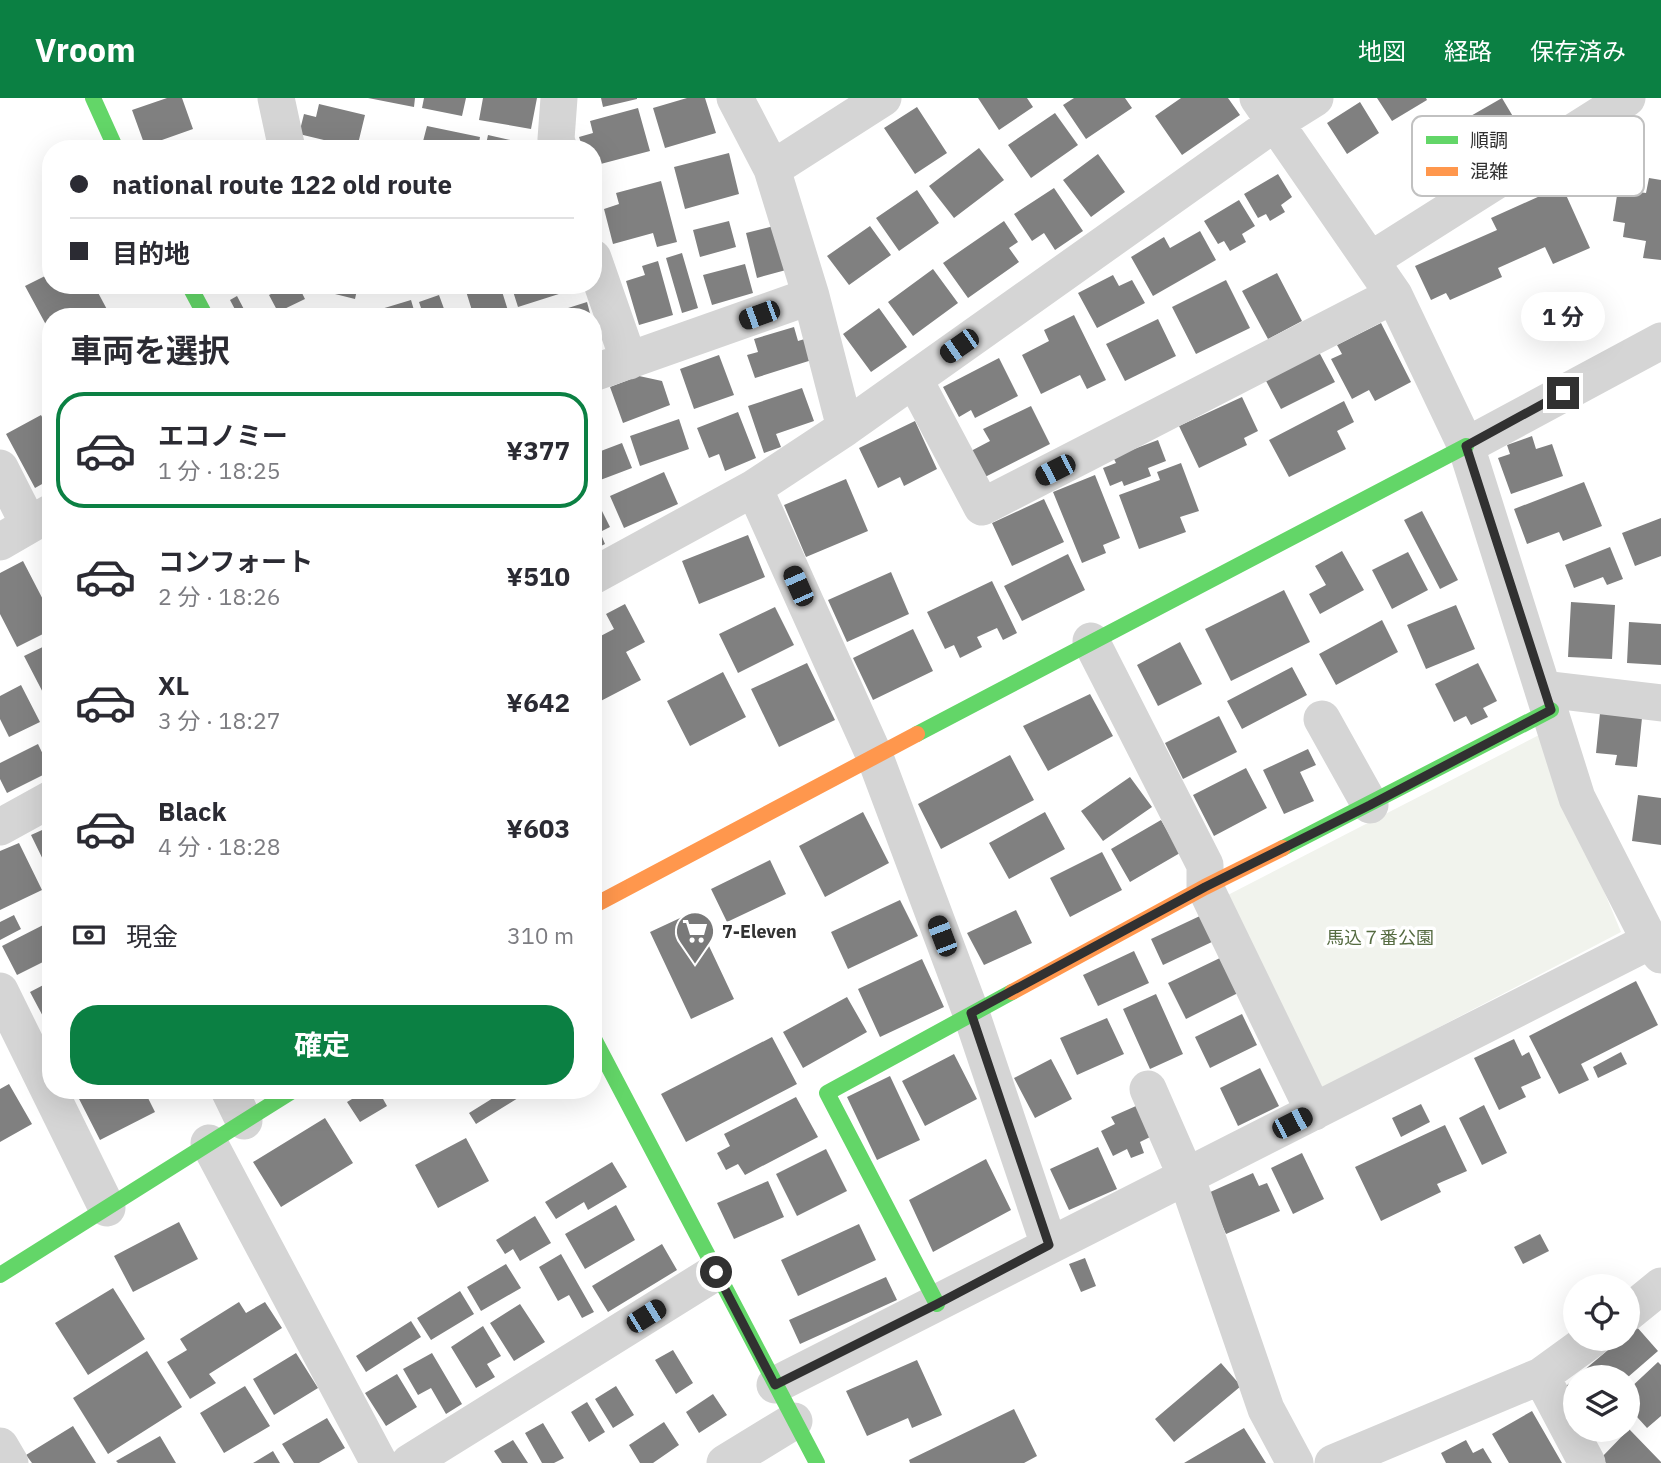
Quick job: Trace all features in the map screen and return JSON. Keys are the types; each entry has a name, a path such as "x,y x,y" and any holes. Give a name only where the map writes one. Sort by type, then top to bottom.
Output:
{"street":[{"path":"93,98 112,140"},
{"path":"276,98 285,140"},
{"path":"556,140 559,98"},
{"path":"735,98 772,169 811,296 845,428"},
{"path":"772,169 883,98"},
{"path":"602,571 754,488 845,428 914,379 1266,110 1315,98"},
{"path":"1599,116 1627,98"},
{"path":"775,1385 1314,1112 1656,948 1577,798 1466,446 1395,295 1266,110"},
{"path":"1371,260 1472,196"},
{"path":"602,284 629,361"},
{"path":"914,379 982,507 1395,295"},
{"path":"602,370 811,296"},
{"path":"602,901 1661,341"},
{"path":"0,468 27,527"},
{"path":"754,488 875,757 971,1013 1049,1245"},
{"path":"1091,641 1205,865 1205,887 1314,1112"},
{"path":"937,1304 827,1093 1205,887 1370,805 1547,699 1661,704"},
{"path":"1322,719 1370,805"},
{"path":"0,827 42,804"},
{"path":"0,991 42,1076"},
{"path":"602,1054 817,1463"},
{"path":"1148,1089 1186,1177 1266,1409 1295,1463"},
{"path":"53,1099 107,1208"},
{"path":"0,1275 209,1143 237,1106 262,1099"},
{"path":"209,1143 379,1463"},
{"path":"409,1463 716,1272"},
{"path":"1333,1463 1541,1376 1575,1351"},
{"path":"1541,1376 1587,1463"},
{"path":"725,1463 794,1421"},
{"path":"0,1446 10,1463"}],"green space":[{"name":"馬込７番公園","path":"1539,735 1621,932 1315,1092 1224,897"}],"building":[{"path":"167,98 182,98 193,129 162,140 143,140 132,110"},
{"path":"368,98 415,98 414,107"},
{"path":"424,98 466,98 462,116 422,108"},
{"path":"483,98 537,98 531,129 479,120"},
{"path":"601,98 637,98 637,99 603,107"},
{"path":"687,98 705,98 716,133 665,148 653,108"},
{"path":"978,98 1027,98 1033,107 999,130"},
{"path":"1074,98 1125,98 1132,108 1086,139 1063,105"},
{"path":"1181,98 1228,98 1240,115 1182,155 1155,116"},
{"path":"1377,98 1426,98 1427,100 1392,121"},
{"path":"1502,98 1513,116 1471,116"},
{"path":"1360,102 1379,133 1347,154 1327,123"},
{"path":"319,104 365,115 359,140 324,140 299,134 304,114 316,117"},
{"path":"917,107 947,153 915,174 884,128"},
{"path":"638,108 650,151 602,164 602,140 580,140 579,137 593,133 590,121"},
{"path":"1055,113 1078,145 1031,178 1008,145"},
{"path":"427,126 480,137 480,140 423,140"},
{"path":"488,135 510,140 487,140"},
{"path":"979,148 1004,180 954,218 929,186"},
{"path":"729,153 739,194 685,209 674,167"},
{"path":"1098,154 1125,192 1091,217 1063,180"},
{"path":"1278,174 1292,197 1281,205 1285,212 1270,221 1266,214 1258,218 1244,194"},
{"path":"1649,178 1661,180 1661,260 1643,258 1646,241 1623,237 1625,223 1613,221 1617,196 1644,196"},
{"path":"661,181 677,242 657,247 653,233 613,244 604,209 619,204 616,193"},
{"path":"1054,188 1083,231 1055,250 1044,233 1032,241 1014,214"},
{"path":"917,190 939,223 899,251 876,218"},
{"path":"1540,196 1567,196 1590,248 1553,264 1545,247 1498,268 1502,277 1450,300 1446,293 1431,300 1415,266 1497,230 1491,218"},
{"path":"1239,200 1255,226 1242,234 1246,242 1230,251 1224,241 1218,244 1204,221"},
{"path":"729,221 736,247 700,257 693,230"},
{"path":"1004,221 1018,242 1009,248 1019,262 968,298 943,263"},
{"path":"774,226 786,270 757,278 746,233"},
{"path":"870,226 891,255 849,285 827,256"},
{"path":"1200,231 1216,260 1153,296 1131,257 1164,237 1170,248"},
{"path":"682,253 698,308 682,313 666,258"},
{"path":"658,261 673,315 639,325 626,281 645,275 642,266"},
{"path":"745,264 753,293 712,305 703,275"},
{"path":"933,269 958,303 913,336 888,302"},
{"path":"1277,273 1302,321 1268,339 1242,291"},
{"path":"1113,275 1119,286 1132,280 1145,303 1097,328 1078,293"},
{"path":"42,278 42,294 99,294 106,308 42,308 42,317 25,286"},
{"path":"1226,280 1250,328 1196,354 1172,307"},
{"path":"302,294 305,299 286,308 276,308 269,295"},
{"path":"335,294 356,294 355,299"},
{"path":"467,294 503,294 507,308 471,308"},
{"path":"514,294 559,294 518,307"},
{"path":"439,295 444,308 421,308 419,302"},
{"path":"237,296 243,308 234,308 230,300"},
{"path":"411,300 413,308 384,308"},
{"path":"587,302 589,308 568,308"},
{"path":"879,308 907,347 871,372 843,334"},
{"path":"1074,315 1106,380 1087,389 1080,375 1041,394 1022,355 1049,341 1044,330"},
{"path":"1158,319 1176,356 1125,381 1106,344"},
{"path":"1381,323 1411,382 1375,401 1369,390 1352,399 1331,359 1342,354 1337,345"},
{"path":"794,327 798,341 808,338 815,359 755,378 747,355 758,352 754,339"},
{"path":"1319,352 1335,382 1281,409 1265,379"},
{"path":"719,355 734,395 694,409 680,369"},
{"path":"999,358 1018,396 975,418 971,410 959,417 943,387"},
{"path":"639,376 662,381 670,405 623,423 610,387"},
{"path":"802,388 814,421 776,434 781,447 764,453 748,406"},
{"path":"1242,397 1258,431 1244,438 1247,445 1199,468 1179,426"},
{"path":"1344,401 1354,422 1337,431 1346,449 1289,477 1269,440"},
{"path":"1031,406 1050,444 985,477 971,451 990,441 983,429"},
{"path":"738,412 756,458 725,471 719,454 709,458 697,428"},
{"path":"41,415 42,484 35,488 6,434"},
{"path":"679,419 689,449 640,466 630,436"},
{"path":"915,421 937,469 904,486 900,477 878,488 859,448"},
{"path":"1532,436 1536,449 1552,444 1563,476 1511,494 1498,458 1510,454 1507,445"},
{"path":"1158,440 1166,461 1148,468 1151,476 1124,486 1122,481 1110,486 1103,468 1116,463 1113,457"},
{"path":"622,443 632,468 602,479 602,451"},
{"path":"1181,463 1199,511 1180,517 1186,532 1139,549 1119,495 1160,480 1157,472"},
{"path":"664,472 678,504 624,528 610,496"},
{"path":"1095,475 1120,538 1103,545 1106,553 1082,563 1053,492"},
{"path":"846,479 868,531 806,557 784,505"},
{"path":"1584,482 1602,526 1563,541 1559,532 1527,544 1514,509"},
{"path":"1044,499 1064,542 1012,566 992,523"},
{"path":"602,511 610,527 602,531"},
{"path":"1422,511 1458,580 1440,589 1404,520"},
{"path":"1661,518 1661,556 1635,566 1622,533"},
{"path":"748,535 765,577 699,604 682,561"},
{"path":"1610,547 1623,579 1607,585 1603,577 1574,588 1565,565"},
{"path":"1342,551 1364,590 1320,614 1309,594 1326,585 1315,566"},
{"path":"1408,552 1428,590 1392,609 1372,570"},
{"path":"1068,554 1085,590 1022,621 1004,586"},
{"path":"23,561 42,598 42,634 17,647 0,614 0,573"},
{"path":"891,572 909,614 847,642 828,600"},
{"path":"992,581 1017,633 1003,640 997,628 977,637 982,647 960,658 954,645 945,649 927,612"},
{"path":"1284,590 1310,642 1231,681 1205,629"},
{"path":"1571,602 1615,605 1612,659 1568,657"},
{"path":"625,604 645,642 626,652 641,680 602,700 602,635 614,629 606,614"},
{"path":"1456,605 1475,649 1426,669 1407,625"},
{"path":"775,607 794,645 738,673 719,634"},
{"path":"1382,620 1398,652 1336,685 1319,654"},
{"path":"1629,622 1661,624 1661,665 1627,663"},
{"path":"913,629 933,671 873,700 853,658"},
{"path":"1180,642 1202,684 1158,706 1137,665"},
{"path":"42,647 42,691 24,656"},
{"path":"807,663 835,720 779,747 751,689"},
{"path":"1478,663 1497,701 1483,708 1488,717 1471,725 1466,716 1454,722 1435,684"},
{"path":"1292,667 1307,695 1242,729 1227,701"},
{"path":"723,672 746,717 690,746 667,701"},
{"path":"21,685 40,722 9,737 0,719 0,696"},
{"path":"1090,694 1113,736 1048,771 1023,726"},
{"path":"1600,713 1642,718 1637,767 1615,765 1617,755 1596,753"},
{"path":"1219,716 1237,752 1183,779 1165,743"},
{"path":"38,744 42,752 42,776 7,793 0,779 0,763"},
{"path":"1308,749 1316,765 1300,772 1314,801 1284,814 1263,770"},
{"path":"1010,755 1034,800 941,849 918,804"},
{"path":"1246,768 1267,808 1214,836 1193,795"},
{"path":"1130,777 1152,807 1103,841 1081,811"},
{"path":"1638,795 1661,798 1661,845 1632,841"},
{"path":"863,812 889,863 825,897 799,846"},
{"path":"1045,812 1065,849 1009,879 989,843"},
{"path":"1161,820 1180,853 1130,882 1111,849"},
{"path":"42,830 42,858 31,835"},
{"path":"19,843 42,890 0,910 0,851"},
{"path":"1102,852 1122,890 1070,917 1050,878"},
{"path":"770,860 786,894 727,922 711,889"},
{"path":"900,900 918,936 848,969 831,932"},
{"path":"1016,910 1032,943 984,965 967,933"},
{"path":"693,912 734,999 691,1019 650,932"},
{"path":"14,915 21,929 0,940 0,922"},
{"path":"1202,915 1214,941 1163,965 1151,939"},
{"path":"42,926 42,962 17,975 2,946"},
{"path":"1134,951 1149,983 1098,1006 1083,975"},
{"path":"1222,957 1240,992 1186,1019 1168,983"},
{"path":"922,959 944,1007 880,1037 858,989"},
{"path":"1636,981 1658,1025 1581,1064 1589,1080 1559,1094 1529,1036"},
{"path":"42,986 42,1014 30,992"},
{"path":"1156,994 1183,1054 1150,1069 1123,1009"},
{"path":"847,997 867,1032 803,1068 783,1032"},
{"path":"1242,1014 1257,1045 1210,1068 1195,1037"},
{"path":"1107,1018 1124,1054 1077,1075 1060,1038"},
{"path":"772,1037 797,1084 686,1142 661,1094"},
{"path":"1514,1039 1522,1056 1529,1052 1541,1078 1521,1087 1526,1097 1499,1110 1474,1058"},
{"path":"1621,1052 1627,1064 1598,1078 1593,1067"},
{"path":"954,1054 977,1099 925,1126 902,1081"},
{"path":"1051,1059 1072,1099 1035,1118 1014,1078"},
{"path":"1260,1068 1279,1106 1238,1126 1220,1088"},
{"path":"890,1076 920,1140 877,1160 847,1097"},
{"path":"9,1084 32,1124 0,1142 0,1089"},
{"path":"796,1097 818,1137 745,1175 738,1164 726,1170 717,1153 730,1146 724,1134"},
{"path":"79,1099 148,1099 155,1112 100,1140"},
{"path":"352,1099 383,1099 387,1106 360,1122 347,1102"},
{"path":"492,1099 516,1099 476,1124 469,1113"},
{"path":"1421,1104 1430,1122 1401,1137 1392,1118"},
{"path":"1484,1105 1507,1153 1482,1165 1459,1118"},
{"path":"1136,1106 1150,1137 1140,1142 1144,1153 1131,1158 1127,1149 1113,1156 1101,1131 1115,1124 1111,1117"},
{"path":"325,1118 353,1163 281,1207 253,1162"},
{"path":"1445,1125 1467,1171 1437,1184 1441,1192 1381,1221 1355,1167"},
{"path":"466,1138 489,1181 438,1208 415,1165"},
{"path":"1098,1147 1117,1189 1069,1210 1050,1169"},
{"path":"826,1149 847,1191 797,1216 776,1174"},
{"path":"1302,1153 1324,1199 1293,1214 1271,1168"},
{"path":"986,1159 1011,1210 933,1252 909,1200"},
{"path":"612,1162 627,1187 588,1210 584,1202 556,1219 545,1202"},
{"path":"1253,1173 1259,1186 1267,1183 1280,1211 1226,1234 1208,1193"},
{"path":"768,1181 784,1217 734,1239 717,1203"},
{"path":"616,1205 635,1240 585,1269 565,1234"},
{"path":"535,1216 551,1243 520,1261 513,1249 505,1254 496,1240"},
{"path":"179,1222 198,1259 133,1292 114,1256"},
{"path":"859,1224 876,1260 798,1296 781,1260"},
{"path":"1540,1234 1549,1251 1523,1264 1514,1247"},
{"path":"662,1244 677,1270 608,1312 592,1286"},
{"path":"561,1254 594,1312 582,1318 569,1295 558,1301 539,1267"},
{"path":"1085,1258 1096,1286 1081,1292 1069,1264"},
{"path":"506,1264 521,1288 481,1311 467,1287"},
{"path":"886,1277 897,1300 800,1344 789,1320"},
{"path":"113,1288 145,1339 88,1375 55,1323"},
{"path":"460,1291 474,1314 431,1340 417,1318"},
{"path":"239,1302 246,1313 265,1302 282,1328 209,1374 216,1383 190,1399 167,1362 187,1350 180,1339"},
{"path":"520,1304 545,1342 514,1361 490,1323"},
{"path":"411,1321 421,1337 366,1372 356,1356"},
{"path":"483,1326 501,1356 487,1364 495,1377 476,1388 451,1347"},
{"path":"1640,1331 1658,1351 1640,1367 1590,1365 1607,1351 1640,1351"},
{"path":"673,1350 693,1383 676,1394 655,1360"},
{"path":"147,1351 182,1407 108,1454 73,1398"},
{"path":"296,1353 318,1388 274,1415 253,1379"},
{"path":"432,1353 462,1404 446,1414 431,1388 418,1395 403,1369"},
{"path":"917,1360 942,1415 912,1428 908,1418 867,1436 846,1391"},
{"path":"1658,1362 1661,1365 1661,1416 1647,1428 1640,1420 1640,1379"},
{"path":"1221,1363 1241,1386 1174,1442 1155,1419"},
{"path":"397,1374 417,1407 386,1426 365,1393"},
{"path":"245,1386 270,1426 224,1453 200,1413"},
{"path":"616,1386 634,1415 613,1428 595,1399"},
{"path":"713,1394 727,1415 699,1433 686,1412"},
{"path":"587,1402 605,1432 589,1442 571,1412"},
{"path":"1014,1409 1037,1456 1024,1463 910,1463 909,1460"},
{"path":"1532,1411 1562,1463 1509,1463 1492,1434"},
{"path":"327,1418 345,1448 319,1463 294,1463 282,1444"},
{"path":"664,1422 679,1445 653,1463 640,1463 629,1445"},
{"path":"543,1423 564,1458 554,1463 542,1463 525,1433"},
{"path":"73,1426 96,1463 32,1463 26,1455"},
{"path":"1244,1428 1266,1463 1184,1463"},
{"path":"160,1436 176,1463 116,1461"},
{"path":"513,1440 528,1463 502,1463 494,1451"},
{"path":"1466,1440 1473,1453 1483,1448 1492,1463 1446,1463 1441,1453"},
{"path":"1640,1440 1661,1463 1606,1463 1601,1458 1616,1442"},
{"path":"273,1451 280,1463 253,1463"}],"traffic: fast":[{"path":"93,98 112,140"},
{"path":"194,294 201,308"},
{"path":"917,734 1466,446"},
{"path":"1283,848 1551,710"},
{"path":"937,1304 827,1093 1012,992"},
{"path":"602,1054 817,1463"},
{"path":"0,1275 280,1099"}],"traffic: slow":[{"path":"602,901 917,734"},
{"path":"1012,992 1205,887 1283,848"}],"place":[{"name":"7-Eleven","path":"695,965"}],"route":[{"path":"716,1272 775,1385 1049,1245 971,1013 1205,887 1370,805 1551,710 1466,446 1563,393"}]}
